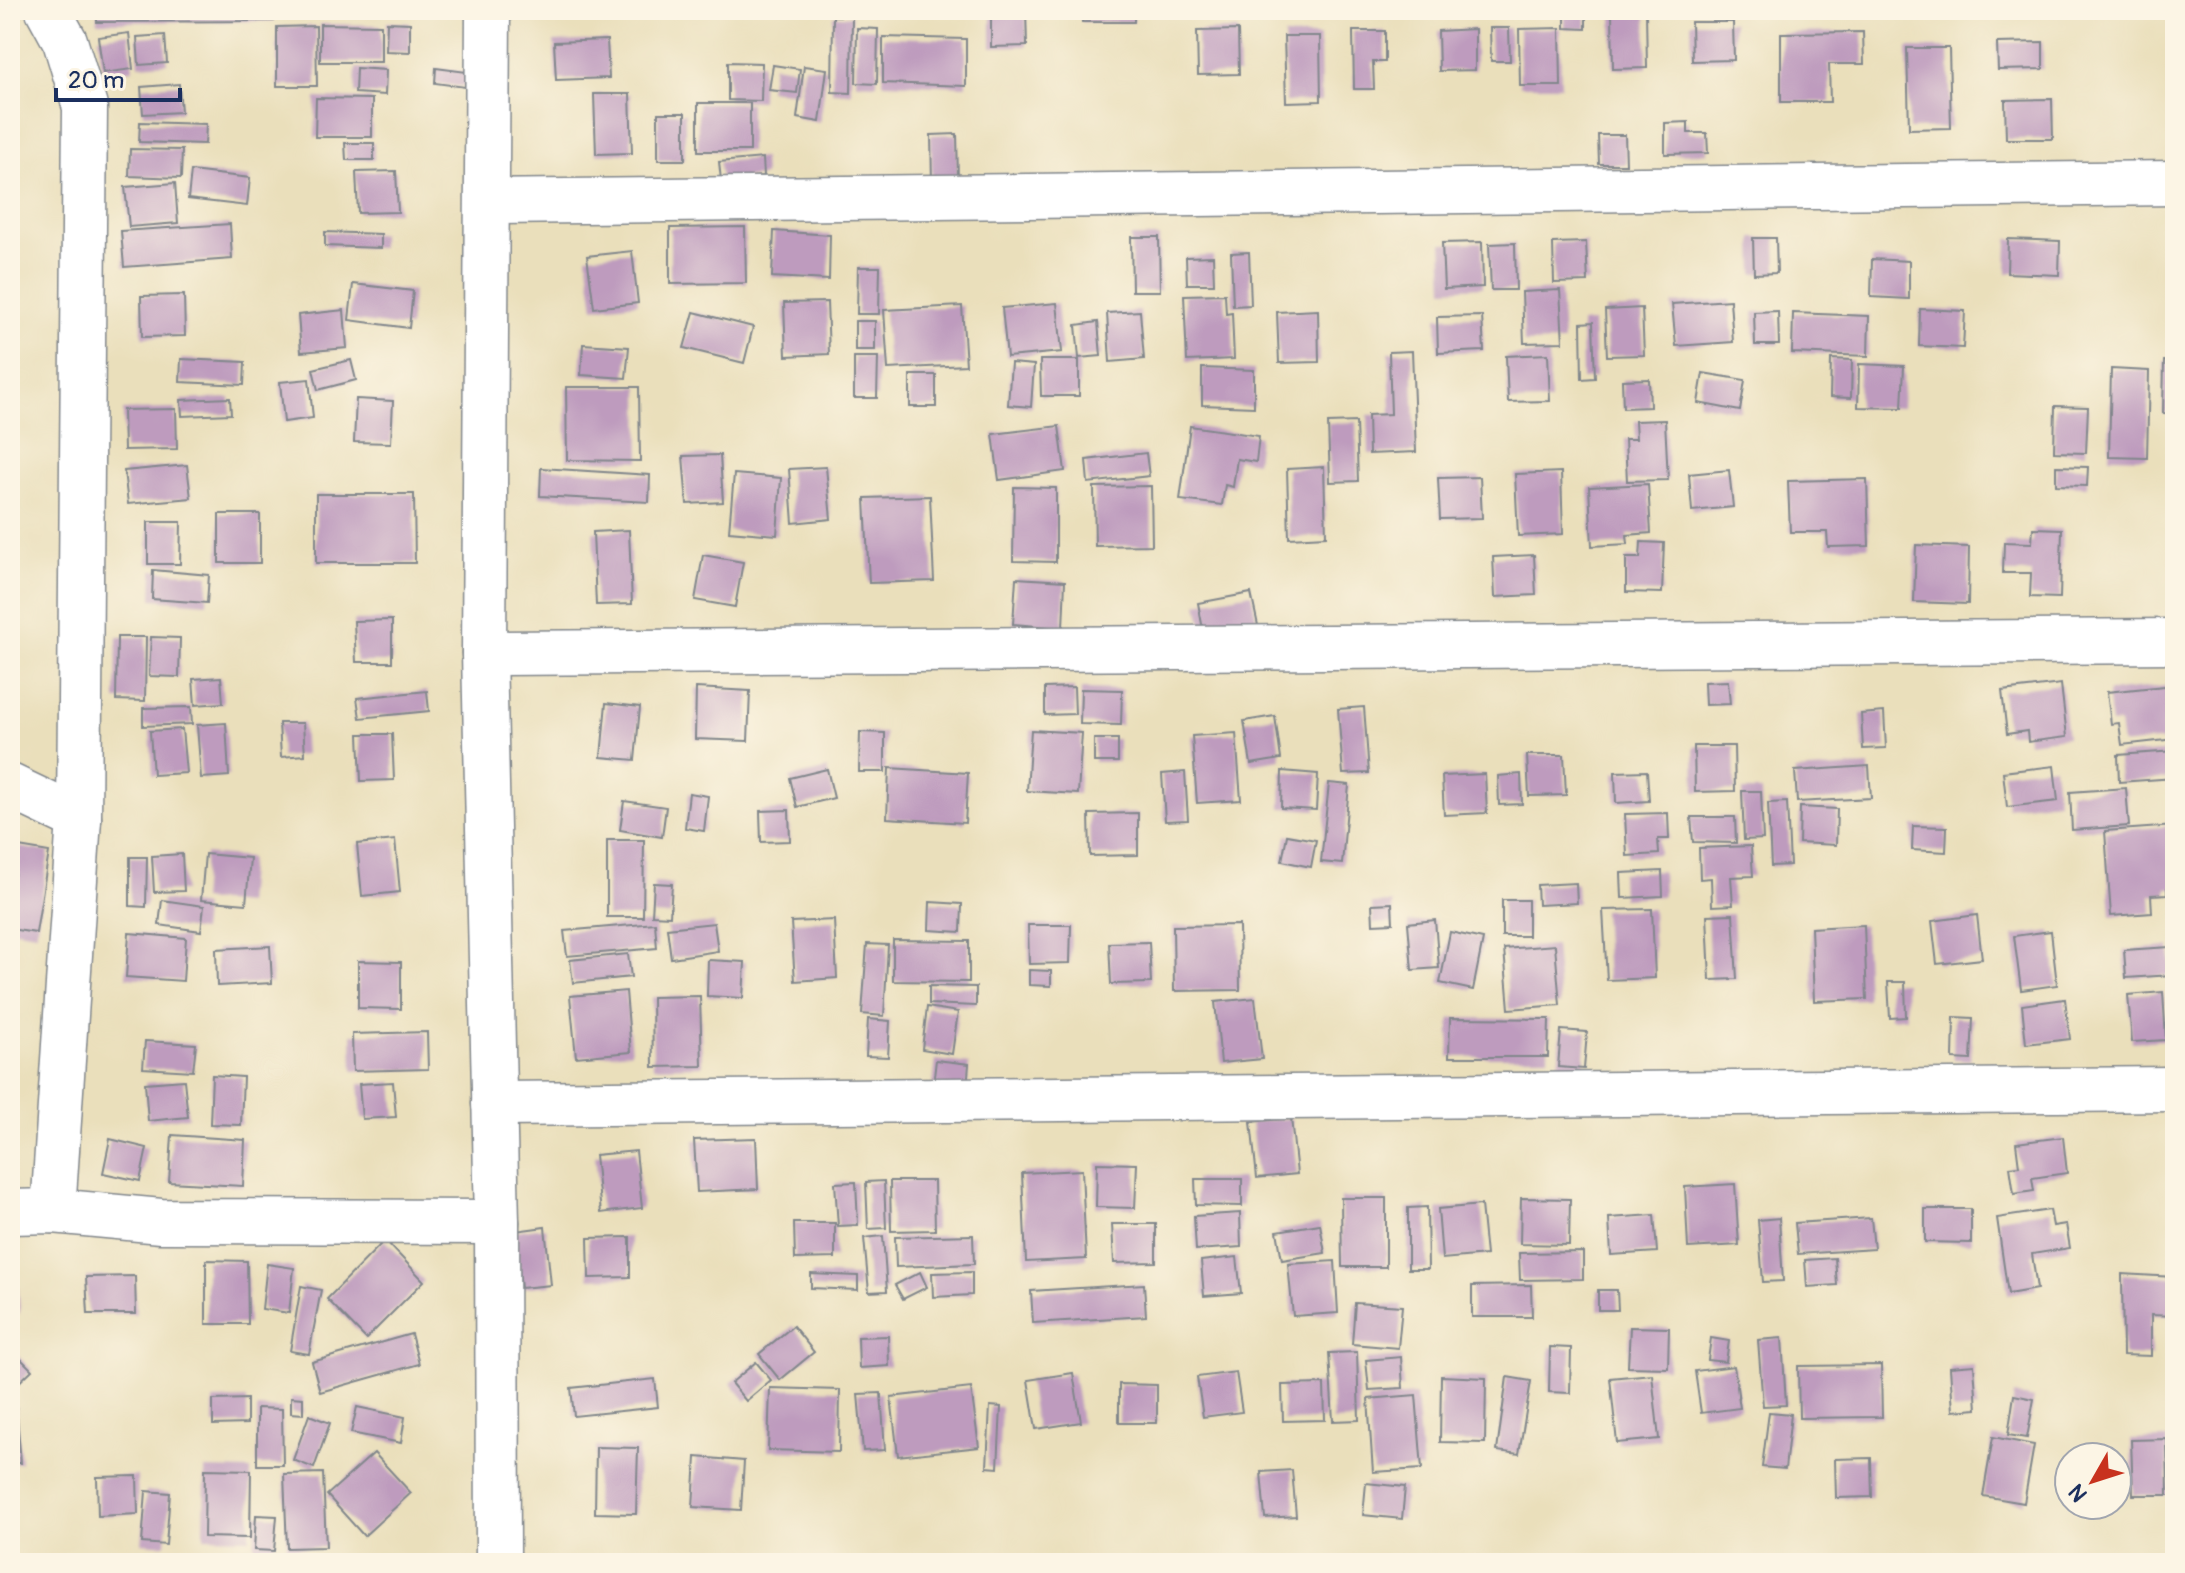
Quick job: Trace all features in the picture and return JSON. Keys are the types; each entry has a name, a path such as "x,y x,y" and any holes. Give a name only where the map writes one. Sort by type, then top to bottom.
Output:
{"street":[{"path":"48,10 65,41 85,107 79,819 53,1211"},
{"path":"488,10 484,653 497,1222 498,1563"},
{"path":"488,202 2175,183"},
{"path":"484,653 2175,641"},
{"path":"10,786 79,819"},
{"path":"494,1104 2175,1089"},
{"path":"10,1212 53,1211 161,1221 497,1222"}],"building":[{"path":"97,10 274,10 274,21 97,22"},
{"path":"991,10 1026,10 1027,46 991,47"},
{"path":"1082,10 1134,10 1134,22 1082,22"},
{"path":"1565,10 1586,10 1586,29 1565,28"},
{"path":"1646,11 1647,68 1613,69 1612,12"},
{"path":"833,16 852,16 851,93 832,92"},
{"path":"387,22 410,23 410,52 386,51"},
{"path":"1691,22 1733,22 1734,60 1692,61"},
{"path":"320,24 381,25 381,62 320,62"},
{"path":"316,26 317,86 277,86 277,27"},
{"path":"857,28 878,29 877,84 856,83"},
{"path":"1490,28 1509,28 1510,61 1491,61"},
{"path":"1560,28 1561,86 1520,86 1519,29"},
{"path":"1475,29 1475,70 1439,71 1438,31"},
{"path":"1238,30 1239,74 1198,75 1197,31"},
{"path":"1353,31 1385,31 1385,62 1373,62 1374,89 1354,89"},
{"path":"1863,32 1864,64 1829,64 1830,102 1781,102 1781,33"},
{"path":"129,33 133,69 103,73 98,37"},
{"path":"165,35 167,63 139,65 137,37"},
{"path":"1284,36 1320,36 1321,101 1286,102"},
{"path":"883,37 966,39 966,86 883,83"},
{"path":"607,40 609,78 556,80 554,42"},
{"path":"2043,42 2043,69 1998,70 1997,43"},
{"path":"1907,48 1949,48 1951,128 1909,129"},
{"path":"728,62 762,63 761,101 728,100"},
{"path":"773,65 800,69 797,93 769,90"},
{"path":"804,66 827,69 820,122 797,118"},
{"path":"356,68 386,70 385,95 355,93"},
{"path":"436,68 467,72 465,87 435,83"},
{"path":"179,84 181,112 143,114 141,87"},
{"path":"594,94 630,94 632,153 596,154"},
{"path":"316,98 372,99 372,137 315,137"},
{"path":"2052,99 2053,139 2006,139 2005,100"},
{"path":"698,103 750,103 750,151 698,151"},
{"path":"658,113 685,113 685,160 658,160"},
{"path":"140,122 206,124 205,144 139,142"},
{"path":"1688,122 1688,133 1707,133 1708,153 1665,154 1665,123"},
{"path":"957,134 958,181 932,182 931,135"},
{"path":"1598,135 1625,135 1626,164 1599,164"},
{"path":"345,143 374,143 374,160 346,160"},
{"path":"130,149 182,150 181,178 129,176"},
{"path":"763,158 764,176 721,180 719,162"},
{"path":"191,171 250,178 247,206 188,199"},
{"path":"396,171 398,212 358,213 356,172"},
{"path":"175,183 178,223 129,227 125,187"},
{"path":"230,224 232,259 124,267 121,231"},
{"path":"745,227 746,283 670,284 670,228"},
{"path":"774,231 830,235 829,280 772,277"},
{"path":"325,232 381,234 381,248 325,246"},
{"path":"1131,237 1159,237 1160,291 1132,291"},
{"path":"1753,238 1776,238 1777,273 1754,274"},
{"path":"2008,239 2060,241 2059,275 2007,273"},
{"path":"1482,242 1483,287 1444,289 1442,243"},
{"path":"1586,242 1588,282 1554,283 1553,243"},
{"path":"1515,243 1516,290 1491,290 1489,244"},
{"path":"632,251 638,303 594,308 587,256"},
{"path":"1249,252 1251,305 1233,306 1231,253"},
{"path":"1213,256 1214,284 1187,284 1186,257"},
{"path":"1872,259 1909,261 1909,299 1871,297"},
{"path":"858,267 880,267 879,314 857,314"},
{"path":"353,284 413,291 409,328 349,320"},
{"path":"1560,290 1563,342 1524,343 1522,292"},
{"path":"1225,294 1226,314 1232,313 1234,359 1187,361 1184,295"},
{"path":"184,295 185,336 142,337 141,296"},
{"path":"1730,300 1733,342 1676,346 1672,304"},
{"path":"827,302 829,354 786,356 784,303"},
{"path":"1057,303 1062,352 1007,357 1002,308"},
{"path":"962,306 966,365 888,369 884,310"},
{"path":"1642,308 1644,355 1607,356 1605,310"},
{"path":"1920,309 1965,311 1963,348 1919,346"},
{"path":"344,310 347,348 301,352 298,315"},
{"path":"1318,310 1319,362 1279,363 1277,312"},
{"path":"1140,311 1144,359 1110,362 1107,313"},
{"path":"1778,311 1779,345 1755,345 1754,312"},
{"path":"694,312 753,327 744,363 684,348"},
{"path":"1793,313 1869,316 1868,356 1792,353"},
{"path":"1482,316 1484,351 1438,353 1437,317"},
{"path":"855,321 875,321 875,350 855,350"},
{"path":"1098,322 1101,356 1079,358 1076,325"},
{"path":"1593,322 1595,378 1582,379 1581,323"},
{"path":"583,344 629,347 626,378 581,375"},
{"path":"1412,351 1416,452 1369,454 1368,415 1391,414 1389,352"},
{"path":"1548,354 1550,401 1508,402 1506,356"},
{"path":"854,357 878,357 877,398 854,398"},
{"path":"181,359 245,362 244,385 180,382"},
{"path":"1831,359 1852,360 1851,398 1830,397"},
{"path":"351,360 356,380 318,390 313,369"},
{"path":"1040,360 1079,360 1079,396 1041,396"},
{"path":"2164,361 2175,362 2175,414 2163,413"},
{"path":"1011,363 1034,365 1031,407 1008,405"},
{"path":"1859,364 1904,366 1902,408 1858,407"},
{"path":"1202,368 1254,370 1254,407 1202,405"},
{"path":"2111,369 2149,371 2147,458 2109,457"},
{"path":"1703,373 1745,380 1740,411 1698,403"},
{"path":"910,375 936,375 936,407 910,407"},
{"path":"309,379 313,418 284,422 280,382"},
{"path":"1649,379 1650,407 1623,408 1622,380"},
{"path":"566,387 639,387 640,461 567,460"},
{"path":"230,398 231,414 182,416 181,400"},
{"path":"356,399 393,401 391,443 354,442"},
{"path":"2055,406 2088,407 2086,453 2054,452"},
{"path":"176,409 177,449 124,450 123,410"},
{"path":"1665,420 1668,480 1627,481 1625,439 1636,439 1635,421"},
{"path":"1356,422 1358,481 1330,482 1328,423"},
{"path":"1059,426 1065,471 999,480 993,434"},
{"path":"1190,426 1259,436 1256,462 1237,459 1233,487 1225,485 1222,505 1180,500"},
{"path":"1146,453 1149,476 1088,483 1086,460"},
{"path":"720,455 723,502 687,504 683,456"},
{"path":"187,465 191,498 128,504 124,471"},
{"path":"2056,466 2088,467 2087,486 2056,485"},
{"path":"826,467 831,519 793,523 789,469"},
{"path":"1324,467 1326,536 1289,538 1287,469"},
{"path":"541,468 650,475 649,502 540,496"},
{"path":"1729,470 1733,507 1692,511 1689,474"},
{"path":"1561,472 1563,534 1518,536 1515,474"},
{"path":"734,474 781,478 777,535 729,531"},
{"path":"1480,477 1482,518 1440,519 1438,478"},
{"path":"1867,479 1869,546 1828,547 1827,532 1790,532 1788,481"},
{"path":"1648,484 1651,533 1627,535 1628,544 1592,546 1589,487"},
{"path":"1151,486 1152,545 1095,546 1094,487"},
{"path":"1014,487 1056,488 1056,562 1013,561"},
{"path":"316,494 414,494 415,563 316,563"},
{"path":"930,496 934,581 869,583 865,498"},
{"path":"219,514 260,514 260,563 219,563"},
{"path":"148,522 181,522 180,564 148,564"},
{"path":"2033,528 2062,529 2060,598 2030,597 2031,573 2003,573 2004,542 2032,543"},
{"path":"629,530 632,604 596,605 593,532"},
{"path":"1641,542 1664,543 1662,593 1626,592 1626,558 1640,558"},
{"path":"1916,545 1969,547 1968,604 1914,602"},
{"path":"703,555 743,562 735,607 695,600"},
{"path":"1534,555 1536,595 1495,597 1493,557"},
{"path":"153,570 209,575 207,603 152,599"},
{"path":"1016,578 1065,581 1063,628 1013,624"},
{"path":"1251,593 1259,630 1205,640 1198,603"},
{"path":"392,620 392,662 356,662 354,621"},
{"path":"117,637 146,637 145,701 116,700"},
{"path":"151,637 180,638 179,677 149,676"},
{"path":"221,677 223,703 195,705 193,679"},
{"path":"1728,681 1730,704 1705,705 1704,682"},
{"path":"2061,684 2067,737 2028,742 2027,731 2007,734 2002,691"},
{"path":"2174,685 2175,739 2122,745 2119,723 2111,724 2107,692"},
{"path":"1074,687 1075,714 1045,715 1045,688"},
{"path":"696,688 750,691 748,741 695,739"},
{"path":"1081,689 1122,690 1121,725 1080,724"},
{"path":"427,691 429,711 360,718 357,698"},
{"path":"606,703 640,707 635,760 601,757"},
{"path":"191,707 192,724 143,726 143,708"},
{"path":"1364,707 1369,773 1343,774 1338,709"},
{"path":"1884,712 1886,748 1863,749 1861,714"},
{"path":"1275,716 1281,759 1251,764 1244,721"},
{"path":"226,723 229,776 201,778 197,725"},
{"path":"279,723 303,723 305,755 281,757"},
{"path":"182,729 186,773 153,775 150,731"},
{"path":"1031,730 1082,733 1078,794 1027,791"},
{"path":"860,732 885,733 885,772 859,772"},
{"path":"1236,733 1241,800 1197,803 1192,736"},
{"path":"359,734 392,734 394,780 361,781"},
{"path":"1094,739 1118,739 1118,762 1094,762"},
{"path":"1694,746 1734,746 1735,791 1695,792"},
{"path":"2175,751 2175,778 2119,782 2118,755"},
{"path":"1527,755 1564,755 1566,795 1529,796"},
{"path":"1869,766 1871,798 1797,802 1795,771"},
{"path":"2054,766 2058,801 2007,807 2003,772"},
{"path":"889,768 968,773 965,823 887,818"},
{"path":"827,769 834,798 797,807 790,778"},
{"path":"1282,771 1318,774 1316,810 1281,808"},
{"path":"1647,771 1649,801 1616,803 1615,772"},
{"path":"1185,772 1188,820 1165,821 1162,774"},
{"path":"1485,774 1487,813 1444,815 1442,776"},
{"path":"1521,774 1522,804 1499,805 1498,776"},
{"path":"1329,783 1349,785 1342,864 1321,862"},
{"path":"2126,788 2129,826 2072,830 2070,792"},
{"path":"1742,791 1761,791 1763,839 1744,840"},
{"path":"689,793 708,796 704,831 685,828"},
{"path":"624,801 666,807 662,837 620,830"},
{"path":"1787,802 1790,865 1771,866 1768,803"},
{"path":"1800,807 1837,809 1836,845 1799,843"},
{"path":"789,810 790,841 761,842 760,811"},
{"path":"1138,813 1138,855 1090,856 1089,814"},
{"path":"1668,813 1669,839 1658,839 1659,854 1627,856 1625,814"},
{"path":"1691,817 1735,817 1736,843 1693,842"},
{"path":"1913,826 1947,827 1946,852 1912,850"},
{"path":"2175,826 2175,888 2167,888 2167,894 2151,895 2152,913 2111,916 2105,831"},
{"path":"1287,835 1316,840 1311,867 1282,861"},
{"path":"395,840 400,892 362,896 357,844"},
{"path":"607,840 644,840 643,917 607,917"},
{"path":"1751,846 1753,876 1731,877 1733,905 1712,906 1711,878 1700,879 1699,848"},
{"path":"19,847 49,852 36,933 10,929 10,900"},
{"path":"182,854 184,891 154,892 152,856"},
{"path":"205,854 250,858 246,904 201,900"},
{"path":"130,857 147,857 146,907 130,906"},
{"path":"1662,871 1663,896 1622,898 1621,873"},
{"path":"654,883 672,884 670,916 652,915"},
{"path":"1576,883 1577,903 1538,905 1537,885"},
{"path":"162,900 204,906 201,931 159,925"},
{"path":"1502,900 1528,900 1528,936 1502,936"},
{"path":"930,902 962,904 961,932 929,930"},
{"path":"1392,903 1393,923 1373,924 1372,904"},
{"path":"1652,909 1655,978 1607,980 1603,910"},
{"path":"1733,914 1737,979 1710,980 1707,915"},
{"path":"1977,915 1982,959 1937,964 1932,921"},
{"path":"834,920 837,978 795,981 791,922"},
{"path":"1435,920 1439,968 1412,970 1408,923"},
{"path":"655,923 657,948 567,956 564,931"},
{"path":"714,923 718,951 671,958 667,928"},
{"path":"1028,925 1071,925 1070,963 1029,964"},
{"path":"1239,925 1240,990 1174,991 1173,926"},
{"path":"1864,925 1867,999 1814,1001 1811,928"},
{"path":"2051,931 2057,985 2021,990 2014,936"},
{"path":"1450,932 1483,939 1473,990 1440,983"},
{"path":"129,933 186,938 183,981 126,977"},
{"path":"893,940 969,941 969,982 893,981"},
{"path":"1149,942 1151,983 1111,984 1109,943"},
{"path":"867,944 888,945 884,1016 862,1014"},
{"path":"1555,945 1560,1005 1509,1009 1504,949"},
{"path":"270,946 272,983 217,986 216,949"},
{"path":"2170,947 2172,975 2126,978 2124,950"},
{"path":"628,954 631,977 573,983 570,960"},
{"path":"708,960 745,962 743,998 707,996"},
{"path":"358,961 401,962 401,1009 358,1008"},
{"path":"1029,970 1051,971 1051,986 1029,985"},
{"path":"1888,982 1905,982 1906,1017 1890,1018"},
{"path":"929,986 976,987 976,1006 929,1004"},
{"path":"626,991 631,1052 576,1057 570,996"},
{"path":"2163,992 2166,1040 2132,1042 2128,995"},
{"path":"700,996 702,1066 653,1067 652,997"},
{"path":"1255,998 1262,1059 1221,1063 1215,1002"},
{"path":"2065,999 2070,1039 2026,1044 2022,1005"},
{"path":"927,1007 958,1012 952,1054 922,1049"},
{"path":"1954,1017 1973,1018 1971,1060 1953,1059"},
{"path":"1450,1018 1549,1019 1548,1057 1449,1057"},
{"path":"868,1019 890,1021 888,1057 866,1056"},
{"path":"1561,1030 1587,1032 1584,1069 1558,1067"},
{"path":"427,1032 428,1069 353,1071 352,1034"},
{"path":"145,1041 196,1044 193,1071 143,1068"},
{"path":"936,1060 969,1064 967,1088 933,1085"},
{"path":"212,1075 243,1077 241,1125 210,1124"},
{"path":"184,1080 188,1117 148,1121 145,1083"},
{"path":"393,1082 396,1117 362,1119 359,1084"},
{"path":"1291,1118 1297,1174 1257,1178 1251,1122"},
{"path":"172,1135 245,1140 243,1186 169,1182"},
{"path":"2063,1137 2067,1173 2032,1178 2034,1191 2014,1194 2010,1167 2019,1166 2016,1143"},
{"path":"756,1138 758,1189 697,1192 694,1140"},
{"path":"110,1139 147,1148 140,1181 103,1173"},
{"path":"636,1151 642,1208 601,1213 595,1155"},
{"path":"1097,1163 1137,1164 1135,1208 1096,1207"},
{"path":"1082,1170 1086,1259 1026,1262 1022,1173"},
{"path":"1195,1179 1242,1179 1242,1206 1196,1205"},
{"path":"884,1181 886,1228 868,1229 866,1182"},
{"path":"890,1181 934,1181 935,1230 891,1231"},
{"path":"856,1182 858,1225 838,1226 835,1183"},
{"path":"1735,1184 1739,1245 1688,1248 1685,1187"},
{"path":"1341,1198 1386,1198 1386,1267 1342,1267"},
{"path":"1521,1198 1570,1199 1569,1245 1520,1244"},
{"path":"1481,1205 1486,1255 1442,1259 1438,1209"},
{"path":"1427,1207 1428,1269 1408,1269 1408,1208"},
{"path":"1925,1209 1971,1209 1971,1243 1925,1242"},
{"path":"2050,1210 2053,1226 2066,1224 2070,1248 2032,1254 2037,1289 2008,1294 1997,1218"},
{"path":"1240,1213 1241,1247 1196,1250 1194,1216"},
{"path":"1654,1215 1657,1252 1611,1255 1609,1218"},
{"path":"1779,1218 1783,1281 1763,1282 1758,1220"},
{"path":"1871,1218 1874,1249 1798,1254 1795,1223"},
{"path":"794,1223 835,1223 835,1258 795,1259"},
{"path":"1112,1224 1156,1224 1156,1262 1114,1263"},
{"path":"1320,1224 1325,1253 1282,1260 1277,1231"},
{"path":"545,1227 551,1285 521,1288 515,1231"},
{"path":"973,1235 974,1264 896,1267 895,1237"},
{"path":"883,1236 887,1291 869,1292 864,1238"},
{"path":"630,1237 630,1277 589,1278 588,1238"},
{"path":"385,1240 424,1281 366,1339 327,1299"},
{"path":"1583,1252 1583,1279 1520,1280 1519,1253"},
{"path":"1237,1257 1241,1293 1204,1296 1201,1261"},
{"path":"1835,1258 1837,1285 1807,1287 1805,1260"},
{"path":"206,1260 247,1261 248,1324 206,1324"},
{"path":"1335,1261 1338,1313 1293,1316 1288,1264"},
{"path":"267,1264 294,1268 289,1313 262,1309"},
{"path":"17,1268 20,1313 10,1314 10,1269"},
{"path":"920,1272 927,1287 903,1299 895,1285"},
{"path":"972,1272 972,1295 933,1297 932,1273"},
{"path":"811,1274 858,1276 858,1290 811,1288"},
{"path":"2122,1274 2174,1277 2173,1316 2151,1315 2151,1356 2123,1355"},
{"path":"135,1276 136,1314 88,1314 86,1277"},
{"path":"1144,1284 1146,1316 1033,1323 1031,1291"},
{"path":"1531,1285 1532,1317 1472,1317 1472,1286"},
{"path":"301,1286 321,1290 309,1354 290,1351"},
{"path":"1598,1290 1617,1290 1618,1310 1598,1310"},
{"path":"1355,1303 1402,1306 1398,1348 1352,1344"},
{"path":"793,1326 814,1352 780,1380 759,1354"},
{"path":"1630,1327 1669,1328 1668,1368 1628,1367"},
{"path":"411,1334 419,1364 320,1392 312,1362"},
{"path":"888,1336 889,1366 859,1368 858,1337"},
{"path":"1711,1338 1729,1341 1726,1362 1708,1360"},
{"path":"1782,1338 1786,1405 1763,1406 1758,1340"},
{"path":"1550,1347 1571,1348 1570,1393 1549,1392"},
{"path":"10,1348 32,1370 13,1388 10,1385"},
{"path":"1357,1352 1359,1420 1333,1421 1329,1353"},
{"path":"1401,1357 1403,1388 1369,1390 1366,1360"},
{"path":"756,1362 771,1380 746,1401 731,1383"},
{"path":"1881,1365 1882,1417 1799,1418 1798,1366"},
{"path":"1974,1365 1977,1409 1953,1411 1950,1367"},
{"path":"1734,1366 1740,1408 1701,1413 1695,1371"},
{"path":"1236,1372 1242,1412 1203,1417 1197,1377"},
{"path":"1073,1373 1081,1422 1036,1429 1028,1380"},
{"path":"1652,1374 1659,1439 1617,1443 1610,1378"},
{"path":"1441,1376 1486,1378 1485,1443 1440,1442"},
{"path":"1507,1377 1531,1381 1519,1454 1497,1451"},
{"path":"655,1379 658,1407 574,1416 571,1388"},
{"path":"1119,1384 1157,1385 1157,1423 1119,1423"},
{"path":"1324,1384 1325,1420 1283,1421 1282,1385"},
{"path":"770,1388 840,1390 839,1452 768,1450"},
{"path":"971,1388 979,1447 898,1456 891,1397"},
{"path":"881,1393 885,1450 863,1451 858,1394"},
{"path":"1416,1395 1422,1469 1373,1472 1368,1399"},
{"path":"2014,1395 2034,1399 2027,1438 2008,1435"},
{"path":"291,1397 303,1398 303,1414 291,1413"},
{"path":"247,1399 247,1424 213,1425 213,1400"},
{"path":"10,1405 16,1405 21,1463 10,1463"},
{"path":"990,1406 1001,1407 998,1468 987,1467"},
{"path":"357,1407 405,1417 401,1443 351,1433"},
{"path":"257,1408 282,1409 283,1465 257,1465"},
{"path":"1769,1412 1791,1414 1785,1469 1762,1467"},
{"path":"309,1415 330,1423 314,1468 293,1460"},
{"path":"1993,1437 2034,1445 2024,1503 1983,1496"},
{"path":"2167,1439 2168,1495 2133,1495 2131,1440"},
{"path":"596,1447 638,1448 636,1514 595,1513"},
{"path":"374,1453 411,1493 364,1536 327,1495"},
{"path":"696,1457 744,1461 741,1510 693,1507"},
{"path":"1871,1458 1872,1497 1836,1498 1835,1459"},
{"path":"205,1469 251,1470 250,1538 204,1537"},
{"path":"1292,1470 1296,1516 1265,1518 1261,1472"},
{"path":"323,1473 326,1547 287,1548 284,1474"},
{"path":"137,1476 138,1514 98,1516 97,1477"},
{"path":"1366,1483 1405,1487 1402,1519 1363,1515"},
{"path":"146,1491 170,1493 166,1545 142,1543"},
{"path":"256,1515 277,1516 274,1551 254,1550"}]}
